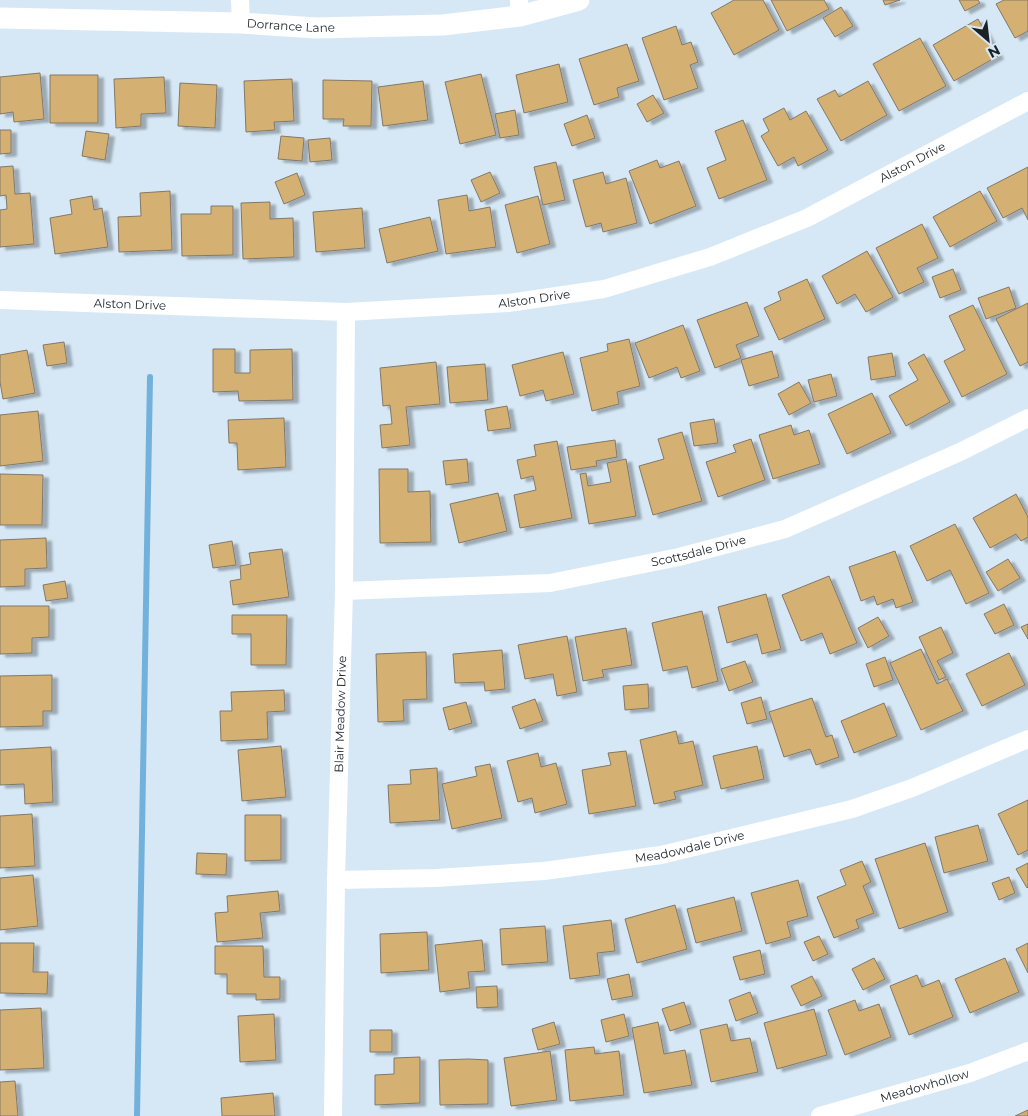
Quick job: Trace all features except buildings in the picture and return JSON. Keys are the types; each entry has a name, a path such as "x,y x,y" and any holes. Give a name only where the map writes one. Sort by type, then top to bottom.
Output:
{"street":[{"path":"240,0 241,23"},
{"name":"Dorrance Lane","path":"0,18 241,23 336,28 444,24 520,8 579,0"},
{"name":"Alston Drive","path":"0,300 346,312 508,303 604,289 710,257 807,218 1028,101"},
{"name":"Blair Meadow Drive","path":"333,1116 336,880 344,591 346,312"},
{"name":"Scottsdale Drive","path":"344,591 550,583 679,557 785,529 960,452 1028,418"},
{"name":"Meadowdale Drive","path":"336,880 436,878 544,871 661,855 852,809 912,788 1028,740"},
{"name":"Meadowhollow","path":"820,1116 970,1073 1028,1051"}],"waterway":[{"path":"137,1116 150,377"}]}
